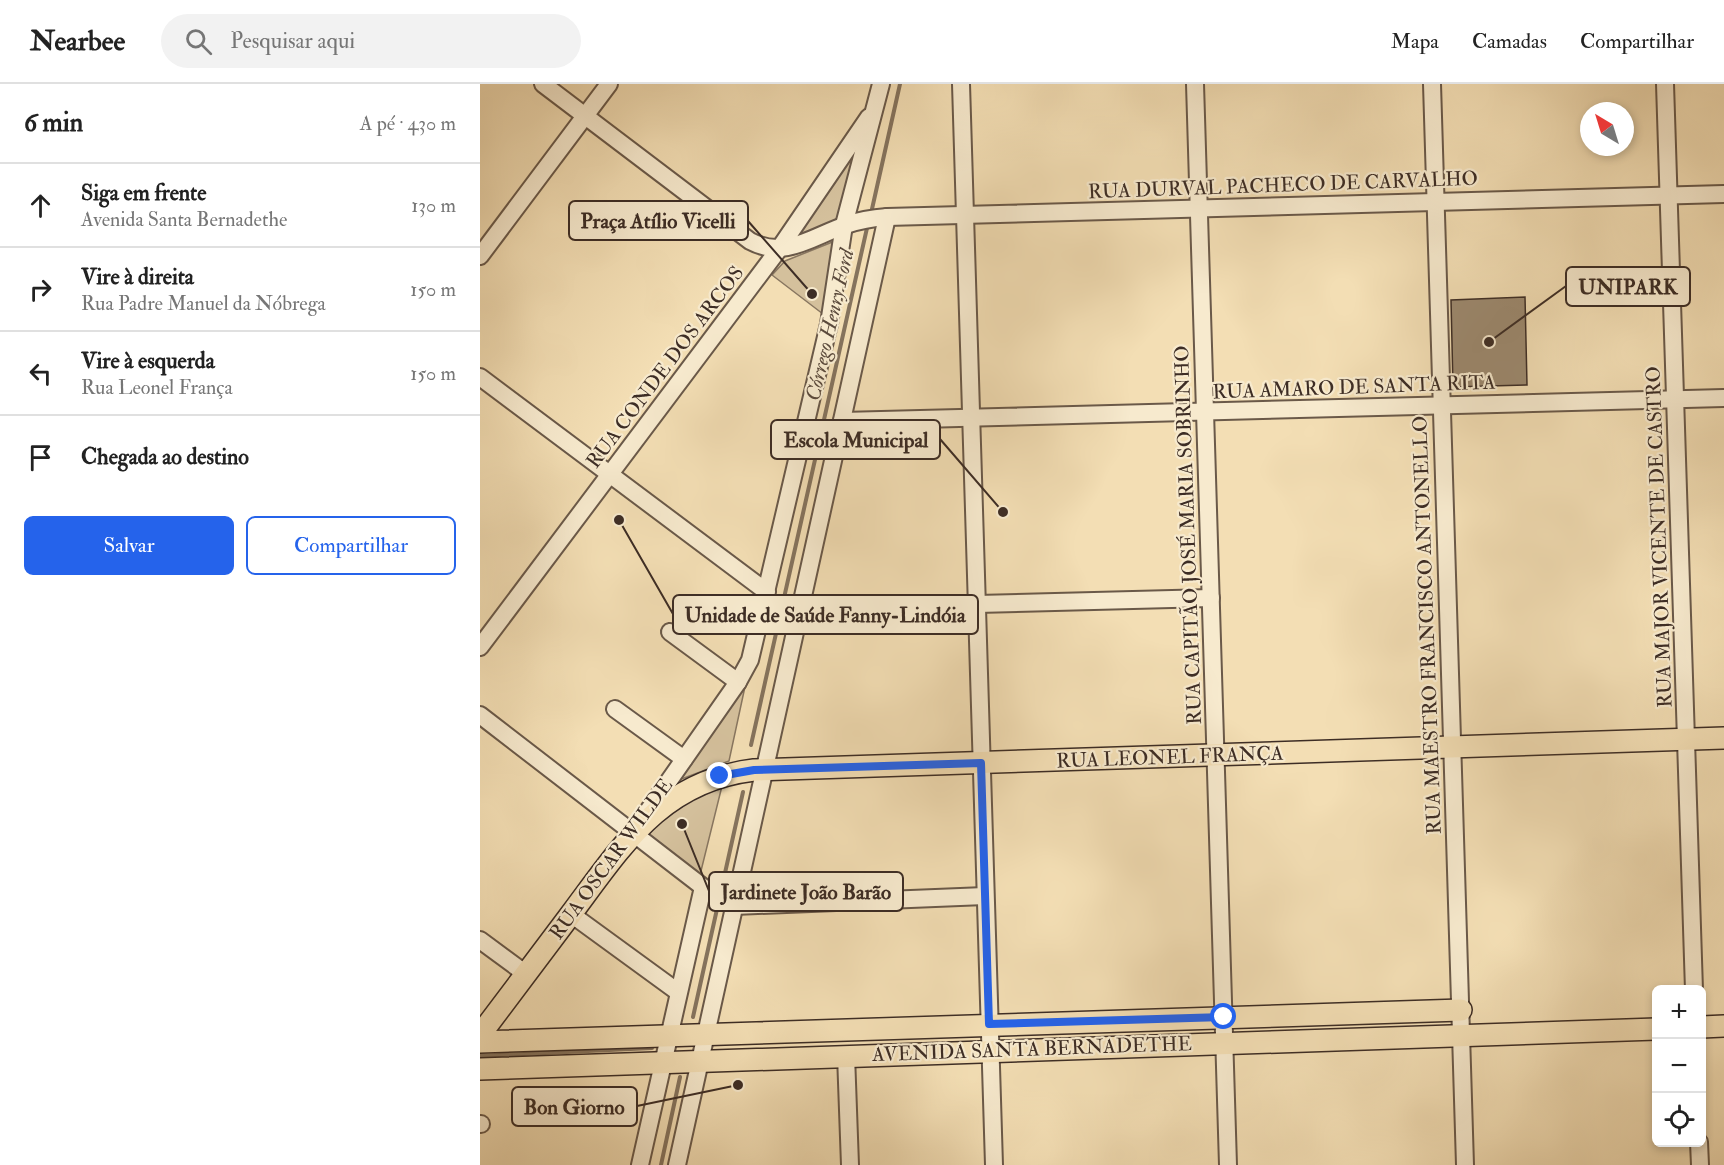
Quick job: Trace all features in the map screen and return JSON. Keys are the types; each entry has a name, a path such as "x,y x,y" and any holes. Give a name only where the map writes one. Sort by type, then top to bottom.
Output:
{"main road":[{"name":"RUA LEONEL FRANÇA","path":"633,831 688,789 720,776 765,770 1724,738"},
{"name":"RUA OSCAR WILDE","path":"480,1035 633,831"},
{"name":"AVENIDA SANTA BERNADETHE","path":"480,1042 669,1034 1461,1010"},
{"path":"1706,1027 1724,1026"},
{"name":"AVENIDA SANTA BERNADETHE","path":"480,1069 1652,1029"}],"street":[{"path":"543,84 750,241 767,248 779,249"},
{"path":"480,256 609,84"},
{"name":"RUA OSCAR WILDE","path":"633,831 738,682 750,660 829,324 844,225 881,84"},
{"path":"961,84 993,1165"},
{"name":"RUA CAPITÃO JOSÉ MARIA SOBRINHO","path":"1195,84 1228,1165"},
{"name":"RUA MAESTRO FRANCISCO ANTONELLO","path":"1432,84 1465,1165"},
{"name":"RUA MAJOR VICENTE DE CASTRO","path":"1665,84 1694,985"},
{"name":"RUA CONDE DOS ARCOS","path":"480,647 779,249 876,107"},
{"name":"RUA DURVAL PACHECO DE CARVALHO","path":"779,249 802,244 844,225 887,217 1724,194"},
{"path":"677,1165 887,217"},
{"path":"480,377 766,592"},
{"name":"RUA AMARO DE SANTA RITA","path":"842,421 1724,398"},
{"path":"977,604 1211,598"},
{"path":"670,632 738,682"},
{"path":"615,709 684,759"},
{"path":"480,715 633,831 702,887 640,1165"},
{"path":"734,906 985,896"},
{"path":"571,914 678,992"},
{"path":"480,940 526,974"},
{"path":"846,1055 850,1165"},
{"path":"1699,1147 1700,1165"}],"shaded area":[{"path":"860,145 840,218 794,240"},
{"path":"835,241 823,314 772,275 785,261"},
{"path":"746,682 729,761 679,780"},
{"path":"722,786 700,875 645,831 680,804"}],"building":[{"path":"1525,297 1527,385 1453,387 1451,300"}],"waterway":[{"name":"Córrego Henry Ford","path":"872,209 900,84"},
{"name":"Córrego Henry Ford","path":"751,745 867,228"},
{"name":"Córrego Henry Ford","path":"693,1017 743,792"},
{"path":"480,1056 652,1048"},
{"name":"Córrego Henry Ford","path":"661,1165 680,1077"}],"place":[{"name":"Praça Atílio Vicelli","path":"812,294"},
{"name":"UNIPARK","path":"1489,342"},
{"name":"Escola Municipal","path":"1003,512"},
{"name":"Unidade de Saúde Fanny-Lindóia","path":"619,520"},
{"name":"Jardinete João Barão","path":"682,824"},
{"name":"Bon Giorno","path":"738,1085"}],"route":[{"path":"720,776 754,770 981,763 989,1024 1224,1017"}]}
